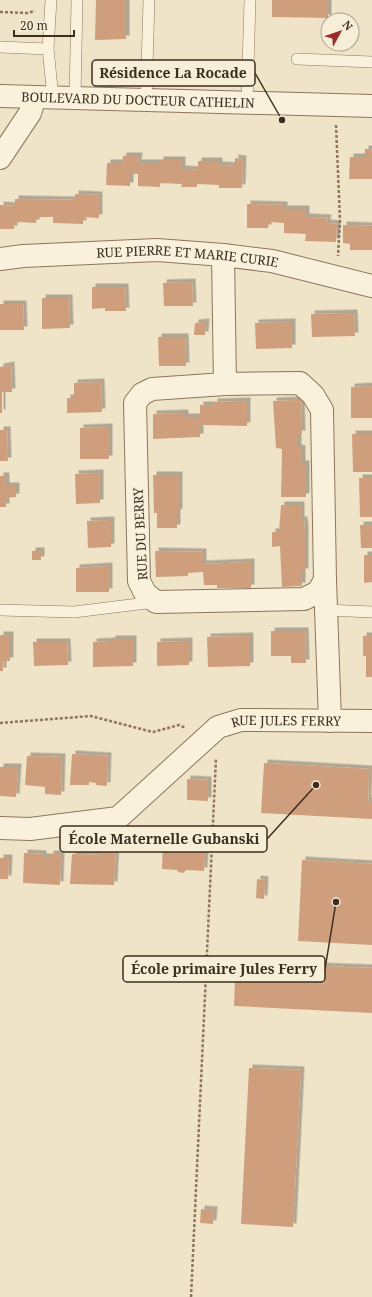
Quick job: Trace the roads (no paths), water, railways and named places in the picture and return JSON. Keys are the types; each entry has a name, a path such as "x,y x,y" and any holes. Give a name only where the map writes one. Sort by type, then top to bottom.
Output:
{"street":[{"name":"BOULEVARD DU DOCTEUR CATHELIN","path":"0,96 372,106"},
{"path":"0,158 30,113 44,97"},
{"name":"RUE PIERRE ET MARIE CURIE","path":"0,259 23,256 157,250 223,255 272,261 372,286"},
{"path":"223,255 225,384"},
{"name":"RUE DU BERRY","path":"156,602 145,593 139,581 135,403 142,394 152,389 225,384 300,383 313,395 322,410 325,580 330,721"},
{"path":"156,602 304,599 318,592 325,580"},
{"name":"RUE JULES FERRY","path":"0,828 30,829 118,818 212,733 241,720 372,721"}],"lane":[{"path":"44,97 51,0"},
{"path":"75,98 77,0"},
{"path":"146,100 149,0"},
{"path":"247,102 250,0"},
{"path":"0,47 48,49"},
{"path":"297,59 372,62"},
{"path":"0,610 74,612 156,602"},
{"path":"326,610 372,612"}],"place":[{"name":"Résidence La Rocade","path":"282,120"},
{"name":"École Maternelle Gubanski","path":"316,785"},
{"name":"École primaire Jules Ferry","path":"336,902"}]}
